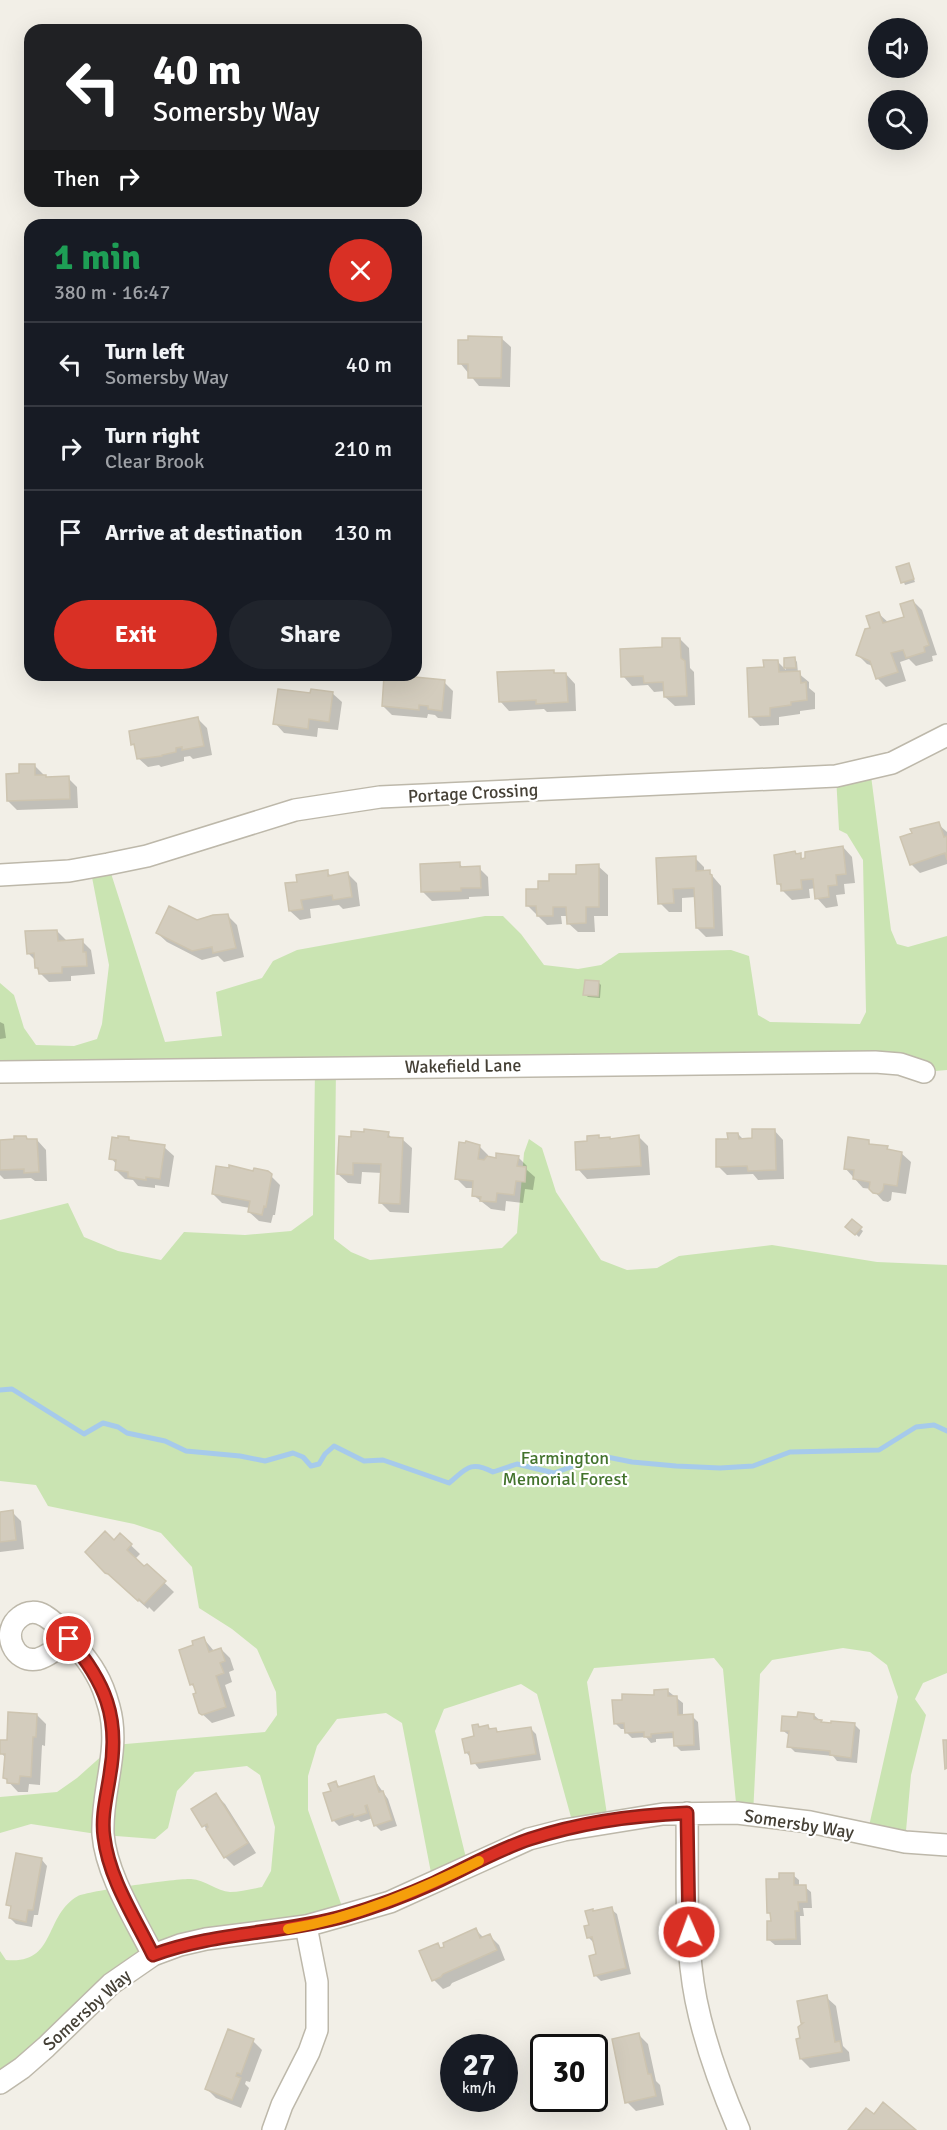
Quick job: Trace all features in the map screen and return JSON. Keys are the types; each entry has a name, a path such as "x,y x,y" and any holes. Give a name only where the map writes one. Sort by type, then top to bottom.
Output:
{"street":[{"name":"Portage Crossing","path":"0,874 69,871 147,856 295,810 335,802 380,797 836,776 892,763 947,735"},
{"name":"Wakefield Lane","path":"0,1072 875,1062 900,1064 924,1072"},
{"path":"69,1639 96,1673 110,1710 114,1745 103,1812 103,1835 113,1873 153,1955"},
{"path":"687,1813 690,1954 696,1999 709,2051 739,2130"},
{"name":"Somersby Way","path":"0,2083 46,2047 111,1984 153,1955 206,1939 306,1926 390,1902 529,1839 564,1830 615,1820 687,1813 737,1813 782,1818 905,1842 947,1845"},
{"path":"273,2130 282,2105 317,2031 317,1982 306,1926"}],"green space":[{"name":"Farmington Memorial Forest","path":"870,768 891,930 897,944 908,947 947,936 947,1070 924,1072 336,1068 334,1239 351,1252 370,1260 502,1248 517,1233 524,1153 529,1139 542,1148 556,1192 601,1260 627,1270 657,1268 679,1256 772,1245 877,1262 947,1265 947,1673 923,1683 915,1699 926,1715 911,1775 905,1842 867,1835 898,1697 887,1665 870,1652 843,1648 772,1660 760,1674 753,1815 737,1813 723,1669 714,1658 594,1668 587,1682 608,1821 574,1828 537,1694 521,1684 444,1709 435,1731 468,1866 433,1883 402,1723 386,1713 337,1719 317,1746 308,1776 308,1810 345,1915 153,1955 0,2083 0,1951 6,1960 22,1960 34,1955 42,1947 67,1905 78,1896 85,1894 183,1879 196,1880 230,1892 262,1887 271,1871 275,1827 260,1775 247,1766 195,1772 177,1791 168,1828 155,1839 103,1835 31,1824 0,1833 0,1797 57,1792 77,1778 114,1745 265,1732 277,1715 276,1692 257,1649 232,1629 199,1608 192,1567 161,1533 134,1524 48,1506 36,1485 0,1481 0,1220 68,1203 84,1237 118,1251 161,1260 184,1232 245,1235 291,1231 313,1215 315,1069 0,1072 0,983 14,995 24,1028 36,1045 74,1046 97,1039 102,1024 109,965 90,867 108,864 165,1042 222,1036 216,992 262,978 273,961 297,950 485,916 503,916 521,934 544,965 578,969 601,965 619,953 731,950 749,956 758,1015 770,1022 860,1024 866,1012 863,860 847,834 839,830 836,776"}],"building":[{"path":"468,336 502,337 501,378 468,378 468,364 458,364 458,340 468,340"},
{"path":"909,563 914,579 901,583 896,567"},
{"path":"913,600 929,645 924,647 925,652 906,658 903,650 891,653 898,672 876,679 870,661 856,655 865,629 870,628 866,616 879,612 883,623 904,617 900,604"},
{"path":"662,638 680,638 681,658 685,661 687,696 664,697 663,682 644,683 643,676 621,677 620,649 662,647"},
{"path":"795,657 796,668 784,668 784,658"},
{"path":"763,660 778,660 779,672 800,671 801,683 806,682 807,700 770,708 770,716 749,717 747,668 764,667"},
{"path":"554,670 554,673 566,673 568,702 536,704 536,700 499,702 497,672"},
{"path":"422,678 445,680 442,711 419,705 419,710 382,706 384,681 422,681"},
{"path":"278,689 310,693 311,689 333,692 329,722 309,719 308,729 273,724"},
{"path":"198,717 204,746 182,750 182,747 176,748 176,752 162,756 137,759 134,744 131,745 129,731"},
{"path":"19,764 35,764 35,775 69,776 70,799 7,801 6,774 19,773"},
{"path":"939,822 944,837 947,836 947,860 945,853 910,865 900,837 912,833 910,829"},
{"path":"843,846 846,874 836,875 837,885 828,886 829,897 815,899 813,879 801,880 802,889 781,891 781,884 777,884 774,855 795,851 796,854 801,853 801,859 805,858 805,852"},
{"path":"696,856 696,871 710,870 712,875 714,928 696,928 694,888 673,889 674,903 658,904 656,858"},
{"path":"460,862 460,867 480,866 481,888 421,892 420,864"},
{"path":"599,864 599,907 586,907 586,923 567,924 566,907 553,907 553,916 537,916 536,906 526,906 526,889 538,889 538,881 549,881 549,874 576,874 576,865"},
{"path":"328,870 328,876 348,872 352,897 333,900 332,895 301,900 303,909 289,911 285,883 297,882 296,875"},
{"path":"169,906 197,920 213,915 228,914 236,948 213,953 212,947 192,951 156,933"},
{"path":"57,930 58,941 83,939 83,952 86,952 87,966 62,967 62,973 39,974 38,968 35,968 34,953 27,954 25,931"},
{"path":"585,980 599,981 598,996 583,995"},
{"path":"364,1129 389,1132 388,1137 403,1138 400,1204 379,1203 381,1164 353,1163 353,1175 337,1174 339,1136 351,1137 351,1131 364,1132"},
{"path":"752,1129 775,1129 776,1170 748,1171 747,1166 716,1167 716,1139 728,1139 727,1133 738,1133 739,1139 752,1138"},
{"path":"599,1135 599,1138 610,1137 610,1139 639,1135 641,1166 576,1170 575,1142 587,1141 587,1136"},
{"path":"14,1136 37,1139 39,1172 24,1173 24,1169 0,1170 0,1140 14,1139"},
{"path":"118,1136 129,1137 129,1140 165,1145 160,1179 146,1177 146,1180 128,1177 128,1172 115,1170 116,1160 109,1159 112,1137 118,1138"},
{"path":"848,1137 869,1140 869,1144 888,1146 887,1149 902,1152 897,1186 884,1184 879,1194 869,1189 870,1182 853,1179 854,1170 844,1169"},
{"path":"466,1141 480,1145 478,1159 484,1160 487,1156 496,1158 496,1153 519,1156 517,1166 526,1167 525,1182 516,1181 514,1195 497,1193 496,1202 480,1201 481,1197 472,1196 473,1181 455,1179 459,1142 465,1143"},
{"path":"229,1165 253,1171 254,1168 272,1174 266,1207 264,1206 262,1215 248,1212 250,1201 212,1194 216,1166 229,1168"},
{"path":"852,1219 862,1227 855,1235 845,1227"},
{"path":"13,1510 16,1540 0,1542 0,1512"},
{"path":"105,1531 114,1540 120,1533 132,1544 127,1550 144,1566 147,1564 166,1581 144,1604 105,1573 85,1552"},
{"path":"204,1637 209,1652 221,1648 225,1661 220,1663 224,1673 216,1676 226,1707 202,1715 199,1713 193,1694 196,1693 193,1684 190,1685 179,1650 193,1645 192,1641"},
{"path":"668,1689 668,1696 677,1696 678,1715 693,1714 694,1745 674,1746 673,1732 644,1737 644,1732 625,1733 624,1723 614,1724 612,1700 622,1700 622,1694 654,1695 654,1690"},
{"path":"8,1712 37,1714 36,1737 33,1737 31,1777 20,1776 19,1784 7,1783 7,1779 3,1778 5,1754 0,1754 0,1740 7,1740"},
{"path":"798,1712 814,1714 814,1719 822,1720 821,1722 855,1723 851,1758 830,1755 830,1751 787,1747 789,1731 781,1731 782,1716 797,1717"},
{"path":"478,1724 479,1727 488,1725 489,1729 496,1728 497,1732 531,1727 536,1754 471,1764 469,1752 465,1753 462,1739 474,1736 472,1725"},
{"path":"943,1740 947,1740 947,1768 945,1769"},
{"path":"374,1776 379,1792 383,1791 392,1820 374,1826 367,1805 365,1806 367,1813 354,1817 353,1814 332,1821 323,1793 331,1791 328,1784 336,1781 338,1787"},
{"path":"216,1793 248,1843 224,1858 206,1829 207,1824 202,1827 191,1809"},
{"path":"16,1853 42,1858 33,1910 28,1910 26,1922 9,1918 11,1906 6,1905"},
{"path":"779,1873 794,1873 794,1885 806,1885 807,1902 798,1902 799,1911 795,1911 796,1939 767,1940 767,1921 771,1921 770,1913 767,1913 766,1879 779,1879"},
{"path":"612,1907 626,1968 594,1976 589,1956 596,1954 592,1937 587,1938 584,1926 589,1925 585,1911"},
{"path":"476,1928 480,1938 490,1934 497,1950 432,1981 419,1951 438,1943 440,1948 444,1947 443,1943"},
{"path":"827,1995 835,2042 840,2041 842,2052 800,2059 796,2039 800,2038 798,2027 803,2023 801,2023 797,2001"},
{"path":"228,2029 254,2039 241,2074 237,2073 236,2076 241,2078 232,2100 205,2089"},
{"path":"639,2033 648,2074 651,2074 656,2096 625,2103 612,2039"},
{"path":"883,2102 916,2130 848,2130 866,2108 874,2114"}],"waterway":[{"path":"0,1390 12,1389 84,1434 103,1423 118,1427 127,1433 165,1441 186,1451 240,1456 265,1461 293,1453 303,1457 311,1466 319,1464 334,1446 364,1461 383,1460 449,1483 464,1470 473,1467 485,1468 493,1472 517,1464 554,1473 602,1456 632,1462 676,1466 720,1468 753,1466 790,1452 879,1450 916,1427 934,1425 947,1431"}],"slow traffic":[{"path":"288,1929 345,1916 390,1902 479,1861"}],"route":[{"path":"69,1639 96,1673 110,1710 114,1745 103,1812 103,1835 113,1873 153,1955 206,1939 270,1932 345,1916 390,1902 529,1839 615,1820 687,1813 689,1932"}]}
